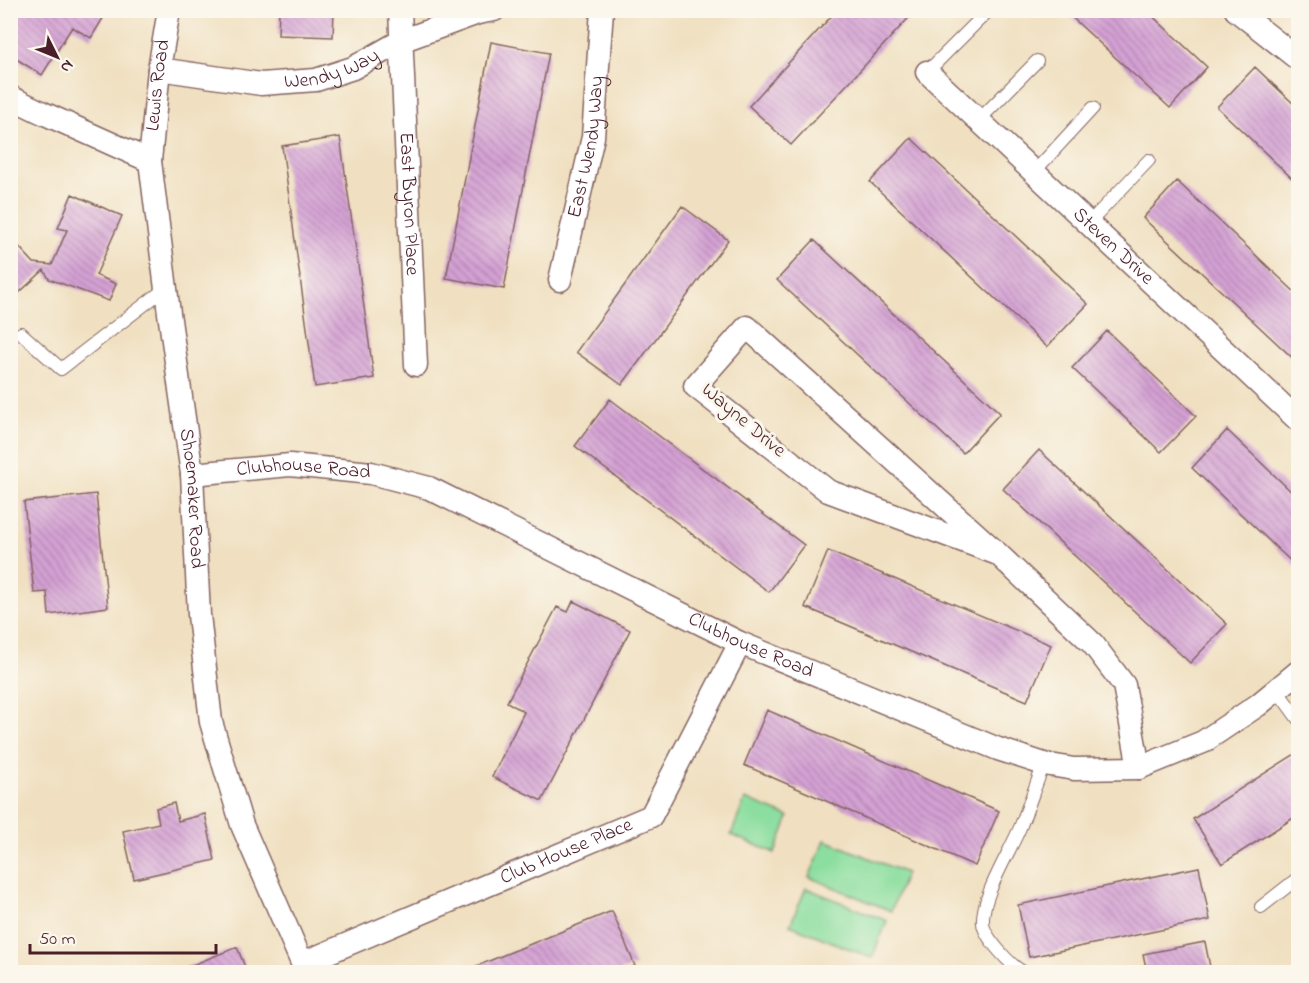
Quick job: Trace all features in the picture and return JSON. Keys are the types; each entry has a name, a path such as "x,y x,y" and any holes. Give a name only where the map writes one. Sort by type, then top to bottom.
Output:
{"street":[{"name":"Lewis Road","path":"150,161 159,69 169,10"},
{"name":"East Byron Place","path":"400,10 416,365"},
{"name":"Wendy Way","path":"159,69 261,84 316,80 353,68 401,41 478,13 494,10"},
{"name":"East Wendy Way","path":"560,280 593,137 603,10"},
{"path":"1236,10 1299,58"},
{"name":"Steven Drive","path":"927,72 1299,420"},
{"path":"10,97 150,161"},
{"name":"Shoemaker Road","path":"150,161 192,474 199,615 211,722 242,825 304,968"},
{"name":"Wayne Drive","path":"998,554 828,491 695,386 747,327 998,554 1093,644 1124,685 1139,768"},
{"name":"Clubhouse Road","path":"192,474 290,465 371,473 429,488 740,643 998,749 1044,764 1074,769 1139,768 1203,742 1258,705 1299,672"},
{"name":"Club House Place","path":"304,968 651,816 740,643"}],"lane":[{"path":"927,72 988,11"},
{"path":"979,120 1037,62"},
{"path":"1034,172 1093,108"},
{"path":"1089,223 1149,160"},
{"path":"21,333 61,369 166,288"},
{"path":"1277,690 1299,719"},
{"path":"1023,972 1017,969 996,947 983,926 984,908 1021,826 1044,764"},
{"path":"1261,907 1299,878"}],"green space":[{"path":"745,799 789,817 775,853 731,835"},
{"path":"825,840 906,873 891,911 809,877"},
{"path":"806,888 887,921 872,958 790,925"}],"building":[{"path":"10,10 108,10 91,38 72,27 42,75 10,55"},
{"path":"279,10 334,10 333,37 278,35"},
{"path":"837,10 916,10 791,145 749,106"},
{"path":"1064,10 1146,10 1207,67 1170,108"},
{"path":"491,42 549,53 504,289 446,278"},
{"path":"1255,67 1298,108 1298,184 1217,107"},
{"path":"340,137 374,378 315,387 282,146"},
{"path":"911,138 1088,304 1047,347 870,182"},
{"path":"1177,181 1298,295 1298,363 1143,218"},
{"path":"72,194 122,216 96,275 116,284 109,301 49,279 44,270 10,301 10,237 34,263 52,265 67,230 58,228"},
{"path":"682,206 728,240 622,385 576,352"},
{"path":"814,240 1000,413 963,453 777,280"},
{"path":"1107,331 1196,416 1161,452 1072,368"},
{"path":"610,399 804,545 769,592 575,446"},
{"path":"1227,430 1298,498 1298,568 1192,468"},
{"path":"1039,450 1227,624 1190,663 1003,489"},
{"path":"96,494 108,607 49,615 47,592 34,593 24,502"},
{"path":"828,551 1051,645 1027,701 805,607"},
{"path":"573,601 630,630 542,801 492,777 524,712 507,702 557,607 568,612"},
{"path":"767,710 999,811 975,866 744,765"},
{"path":"1298,752 1298,815 1222,864 1193,819"},
{"path":"174,803 178,821 205,814 215,860 134,879 123,831 159,823 156,808"},
{"path":"1199,867 1210,920 1029,957 1018,905"},
{"path":"612,911 635,966 619,972 462,972"},
{"path":"1205,942 1211,972 1147,972 1143,954"},
{"path":"237,947 247,972 175,972"}]}
